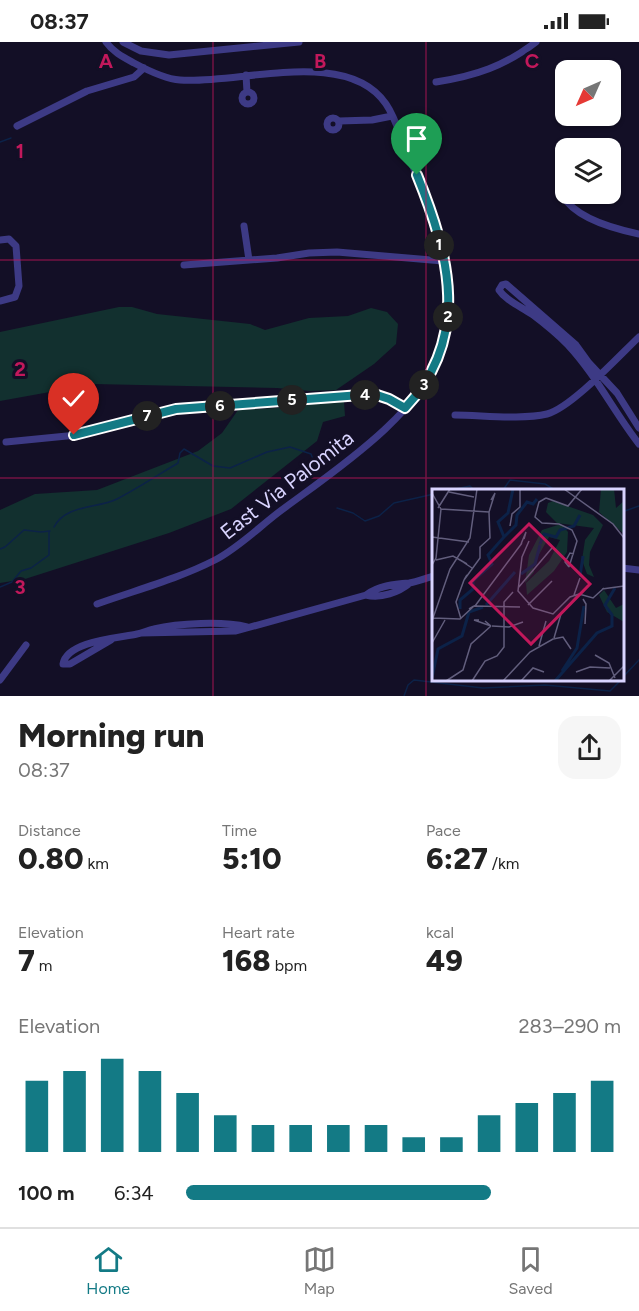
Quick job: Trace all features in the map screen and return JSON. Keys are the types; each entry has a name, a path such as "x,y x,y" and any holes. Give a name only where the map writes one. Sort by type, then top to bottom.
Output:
{"street":[{"name":"East Via Palomita","path":"97,604 191,572 218,559 379,434 418,394 431,374 443,347 448,318 449,288 435,224 423,190 392,116 385,103 374,91 355,80 335,74 293,72 214,80 178,81 144,68 114,51 106,42"},
{"path":"123,42 141,51 169,55 299,42"},
{"path":"436,82 469,76 517,57 536,42"},
{"path":"17,126 87,91 134,77 144,68"},
{"path":"246,75 247,92"},
{"path":"339,121 372,120 392,116"},
{"path":"569,204 594,220 617,230 639,234"},
{"path":"244,226 249,260"},
{"path":"0,240 14,241 19,286 17,297 0,301"},
{"path":"184,265 337,252 443,261"},
{"path":"639,428 617,393 597,376 551,329 502,295 499,290 502,285 506,284 576,345 597,376 620,419 639,444"},
{"path":"454,415 528,416 549,413 566,404 639,337"},
{"path":"6,442 78,435 176,409 374,394 405,408"},
{"path":"624,568 639,570"},
{"path":"111,640 100,639 72,651 64,658 63,664 70,664 111,640 154,629 236,624 247,627 366,595 373,590 432,577"},
{"path":"0,680 26,645"}],"green space":[{"path":"119,307 132,307 157,314 250,324 265,330 309,318 348,316 371,308 387,312 398,324 396,344 374,364 336,390 94,384 0,401 0,332"},
{"path":"341,400 344,402 345,416 323,422 317,441 231,509 169,533 25,579 0,583 0,510 35,494 97,490 198,451 222,433 238,410 294,407"}],"waterway":[{"path":"0,142 11,138"},
{"path":"54,527 66,514 117,499 148,481 178,463 180,453 184,449 213,466 230,468 267,452 290,447 311,454 318,472"},
{"path":"504,489 510,480 545,484 553,489"},
{"path":"456,489 470,486 473,489"},
{"path":"337,508 353,513 365,521 379,516 394,503 432,494"},
{"path":"624,511 639,506"},
{"path":"0,549 24,530 50,531"},
{"path":"0,587 12,582 21,571 31,568 49,555 49,531"},
{"path":"624,676 639,660"},
{"path":"404,696 408,685 414,680 483,688 545,685 610,691 620,681"}],"route":[{"path":"74,435 176,409 237,404 374,394 405,408 418,394 431,374 443,347 448,318 449,288 435,224 417,175"}]}
